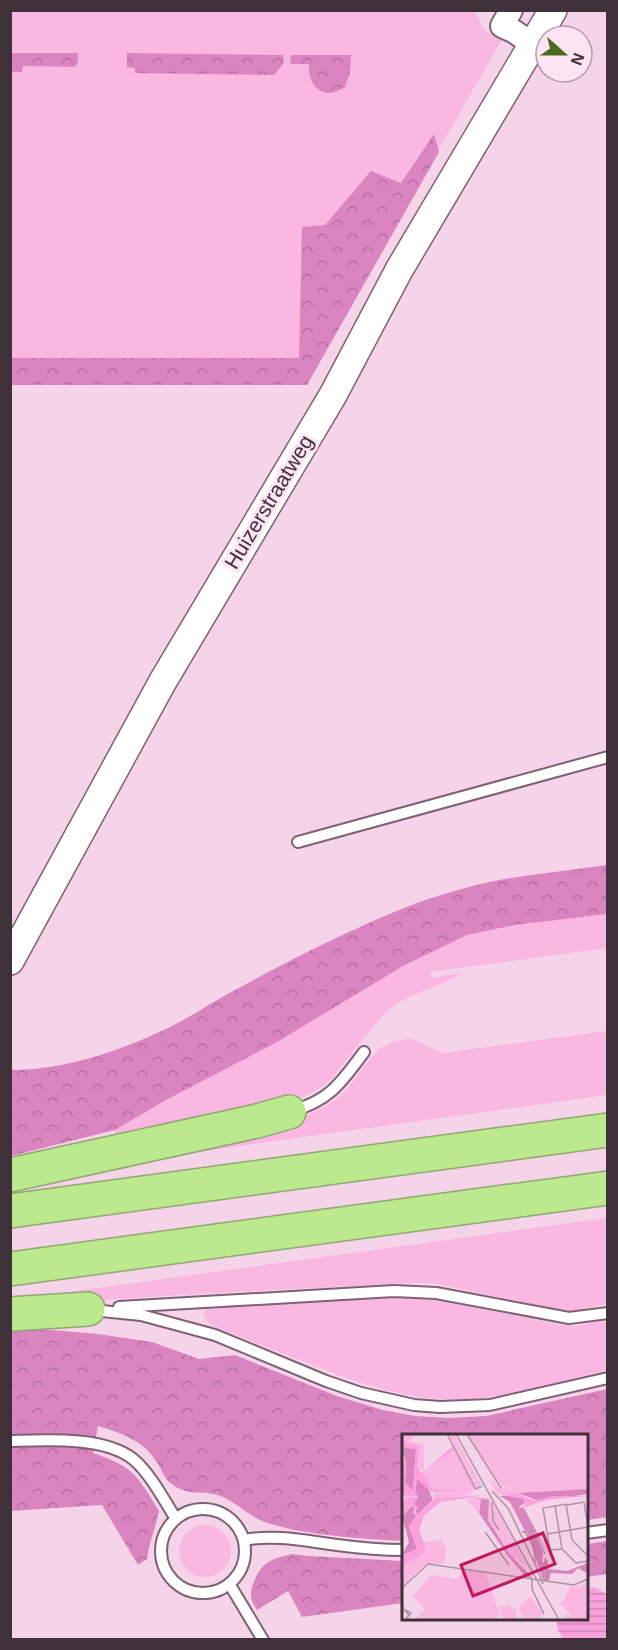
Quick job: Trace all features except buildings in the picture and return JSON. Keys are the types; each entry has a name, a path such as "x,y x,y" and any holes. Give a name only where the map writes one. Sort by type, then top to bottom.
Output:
{"highway":[{"path":"10,1175 289,1112"},
{"path":"10,1211 608,1130"},
{"path":"10,1269 608,1188"},
{"path":"10,1314 88,1309"}],"street":[{"path":"511,10 502,26 532,45"},
{"name":"Huizerstraatweg","path":"10,962 163,681 333,395 399,270 553,10"}],"lane":[{"path":"298,842 608,757"},
{"path":"289,1112 315,1102 335,1089 364,1053"},
{"path":"88,1309 394,1291 436,1293 568,1318 608,1313"},
{"path":"88,1309 141,1315 215,1335 326,1381 361,1393 414,1405 440,1407 490,1404 608,1378"},
{"path":"10,1441 69,1441 101,1445 121,1451 133,1459 146,1473 176,1519"},
{"path":"208,1509 222,1513 234,1521 244,1540 245,1561 239,1574 230,1585 218,1591 204,1594 190,1592 178,1586 168,1576 163,1563 161,1550 170,1524 180,1515 194,1510 208,1509"},
{"path":"588,1533 608,1530"},
{"path":"244,1540 263,1537 286,1538 402,1550"},
{"path":"230,1585 263,1640"}],"shaded area":[{"path":"11,11 475,11 484,30 502,40 306,379 11,379"},
{"path":"607,914 607,948 430,972 431,978 463,973 397,1003 384,1014 331,1079 305,1096 287,1103 116,1141 115,1130 166,1100 403,966 467,935 515,925"},
{"path":"607,1031 607,1095 118,1164 305,1116 338,1098 378,1050 392,1042 410,1038 442,1053"},
{"path":"607,1218 607,1304 573,1311 433,1283 179,1295 13,1306 10,1300"},
{"path":"393,1298 424,1299 456,1304 562,1325 578,1326 598,1321 607,1323 607,1370 487,1397 424,1398 381,1389 338,1375 212,1325 207,1322 203,1314 209,1308"},
{"path":"200,1525 210,1525 219,1529 227,1537 231,1551 227,1565 219,1573 210,1577 200,1577 191,1573 183,1565 179,1556 179,1546 183,1537 191,1529"},
{"path":"588,1587 596,1588 607,1594 607,1639 563,1639 558,1631 556,1620 588,1620"}],"green space":[{"path":"11,53 78,53 78,61 75,67 23,66 22,72 11,72"},
{"path":"127,53 283,55 284,63 274,75 135,73 135,68 127,67"},
{"path":"291,55 351,55 350,72 345,87 331,93 316,88 311,79 309,64 290,64"},
{"path":"434,134 439,152 307,385 11,385 11,358 299,358 302,227 325,225 371,171 401,183"},
{"path":"607,865 607,914 515,925 467,935 403,966 277,1042 166,1100 115,1130 11,1156 11,1070 71,1063 130,1044 177,1024 275,968 378,919 423,901 499,880"},
{"path":"40,1329 152,1342 199,1359 235,1355 337,1396 383,1410 415,1416 449,1418 486,1416 607,1389 607,1517 588,1520 588,1434 402,1434 402,1541 314,1533 262,1521 221,1496 178,1488 167,1480 145,1448 122,1434 98,1426 93,1453 118,1463 133,1474 159,1511 147,1559 138,1565 102,1505 11,1511 10,1331"},
{"path":"607,1541 607,1574 588,1577 588,1544"},
{"path":"292,1554 402,1561 402,1603 302,1617 288,1591 257,1610 251,1594 253,1584 263,1566"}]}
